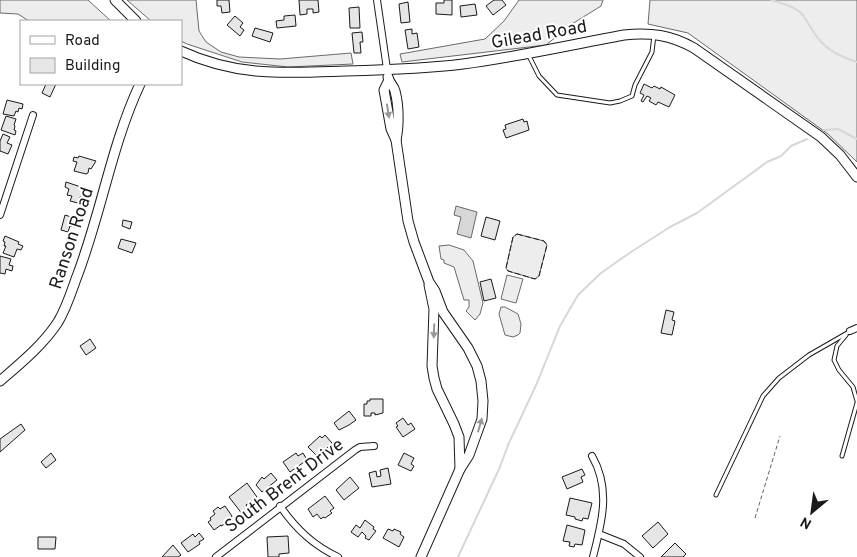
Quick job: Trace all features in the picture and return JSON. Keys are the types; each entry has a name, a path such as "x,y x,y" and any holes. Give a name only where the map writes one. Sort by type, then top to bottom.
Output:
{"street":[{"path":"115,0 135,20"},
{"path":"377,0 388,82 384,90 391,129 396,140 410,231 428,282 434,309 432,366 434,378 459,437 460,469"},
{"name":"Gilead Road","path":"182,51 217,65 260,72 387,70 461,64 624,35 654,34 674,38 688,44 737,77 821,137 840,155 857,177"},
{"name":"Ranson Road","path":"0,381 44,341 62,314 83,262 116,147 131,103 140,85"},
{"path":"0,214 1,205 33,115"},
{"path":"421,557 460,469 469,455 482,419 483,400 477,366 428,282"},
{"path":"850,331 857,328"},
{"name":"South Brent Drive","path":"216,557 355,450 360,447 374,446"},
{"path":"592,456 599,467 604,495 603,513 593,557"},
{"path":"280,506 307,538 338,557"},
{"path":"599,534 624,544 640,557"}],"lane":[{"path":"528,53 539,76 557,95 610,103 632,96 635,84 652,52 654,34"},
{"path":"842,456 857,402 854,388 839,370 834,360 837,346 850,331"},
{"path":"716,495 764,396 779,378 809,355 850,331"}],"path":[{"path":"754,518 780,436"}],"shaded area":[{"path":"0,0 88,0 110,20 27,20 18,14 0,13"},
{"path":"127,0 196,0 199,31 206,42 221,52 239,57 280,59 351,53 353,64 288,67 242,62 182,42 182,20 150,20"},
{"path":"519,0 603,0 601,6 572,24 546,45 402,62 400,54 485,39 504,21"},
{"path":"650,0 857,0 857,162 828,134 688,33 648,24"},
{"path":"456,206 477,212 471,238 457,234 461,217 454,215"},
{"path":"517,234 544,241 547,245 539,276 535,279 508,271 506,268 513,237"},
{"path":"449,245 464,250 473,261 483,303 480,314 475,320 466,311 469,307 469,300 464,300 454,267 444,263 444,260 441,259 439,246"},
{"path":"507,275 523,279 516,303 501,299"},
{"path":"501,307 505,307 518,314 521,324 518,335 513,337 505,335 499,314"}],"building":[{"path":"217,0 229,0 230,12 222,13 221,6 217,6"},
{"path":"299,0 318,0 319,12 313,13 313,9 307,9 307,14 300,15"},
{"path":"444,0 452,0 452,15 436,14 436,3 444,3"},
{"path":"494,0 502,0 506,5 493,15 486,6"},
{"path":"408,2 410,22 401,23 399,4"},
{"path":"475,4 477,15 461,17 460,6"},
{"path":"359,7 360,28 350,28 349,8"},
{"path":"295,15 296,26 277,28 276,21 284,20 284,16"},
{"path":"235,16 243,23 240,27 244,30 240,36 227,25"},
{"path":"255,28 273,33 270,42 252,36"},
{"path":"412,29 412,34 417,33 419,47 408,49 405,30"},
{"path":"362,32 363,42 360,42 361,53 354,53 352,33"},
{"path":"644,84 652,88 654,86 660,89 661,87 675,95 669,107 658,102 656,105 649,101 651,98 647,96 643,102 641,101 644,95 640,93"},
{"path":"46,85 56,85 50,97 42,93"},
{"path":"7,100 23,104 22,109 19,108 14,116 3,114"},
{"path":"6,116 16,119 14,125 15,135 1,130"},
{"path":"523,119 524,122 527,121 529,130 506,138 503,130 506,129 505,125"},
{"path":"3,134 10,137 7,143 12,145 8,154 0,151 0,141"},
{"path":"79,156 96,161 86,174 74,171 77,162 73,161 74,157 78,158"},
{"path":"66,182 84,188 84,198 80,197 78,203 70,201 72,196 67,195 69,189 65,187"},
{"path":"65,215 77,219 75,227 70,226 68,232 61,230"},
{"path":"486,217 500,221 495,240 481,236"},
{"path":"123,220 132,222 130,229 122,226"},
{"path":"5,236 19,242 18,244 23,246 21,250 17,249 14,257 3,253 6,246 4,246 5,242 3,241"},
{"path":"121,239 136,243 132,253 118,248"},
{"path":"0,256 11,259 9,265 13,266 12,271 6,269 5,274 0,273"},
{"path":"491,279 496,298 484,301 480,282"},
{"path":"666,310 674,312 672,320 675,321 672,335 661,333"},
{"path":"90,339 96,348 86,355 80,346"},
{"path":"370,399 383,399 383,413 375,415 375,413 371,413 371,416 364,416 364,404 367,404 367,401 370,401"},
{"path":"349,411 356,420 339,430 334,423"},
{"path":"403,418 408,425 411,423 415,429 403,437 396,427 398,426 396,423"},
{"path":"21,424 25,430 0,452 0,439"},
{"path":"325,435 332,443 318,457 308,447 320,436 322,438"},
{"path":"51,453 56,460 46,468 41,462"},
{"path":"296,453 298,456 303,453 307,460 290,472 283,462"},
{"path":"404,453 414,458 411,464 414,466 411,471 398,465"},
{"path":"388,468 391,484 372,487 369,473 376,471 377,477 381,476 380,470"},
{"path":"582,469 585,475 581,477 583,482 567,489 562,477"},
{"path":"271,473 277,480 262,492 256,485 262,477 264,479"},
{"path":"350,477 359,488 344,500 336,490"},
{"path":"247,483 257,497 246,505 250,510 243,515 229,497"},
{"path":"325,496 334,508 330,511 332,513 321,519 317,514 313,517 308,509"},
{"path":"570,498 592,503 588,519 583,518 582,521 566,515"},
{"path":"225,506 232,516 233,522 229,525 227,523 221,525 214,530 208,522 215,514 213,511 218,507 220,509"},
{"path":"365,520 376,531 369,540 365,538 366,536 362,532 358,537 351,532 356,525 360,528"},
{"path":"658,522 668,534 653,548 642,536"},
{"path":"567,525 585,530 582,545 575,544 574,547 569,546 570,542 563,541"},
{"path":"388,529 401,532 400,534 404,537 399,547 383,538"},
{"path":"199,533 204,539 188,552 181,543 193,534 195,537"},
{"path":"288,536 289,553 279,554 279,557 268,557 267,537"},
{"path":"38,537 56,537 55,549 38,549"},
{"path":"675,543 686,554 683,557 661,557"},
{"path":"173,545 181,555 178,557 162,557"}],"waterway":[{"path":"771,0 790,6 800,12 826,47 837,54 857,62"},
{"path":"824,130 838,129 857,139"},
{"path":"458,557 500,467 560,326 578,295 601,273 631,252 670,227 697,213 767,162 781,156 791,146 807,139"}],"fence":[{"path":"517,234 544,241 547,245 539,276 535,279 508,271 506,268 513,237 517,234"}]}
